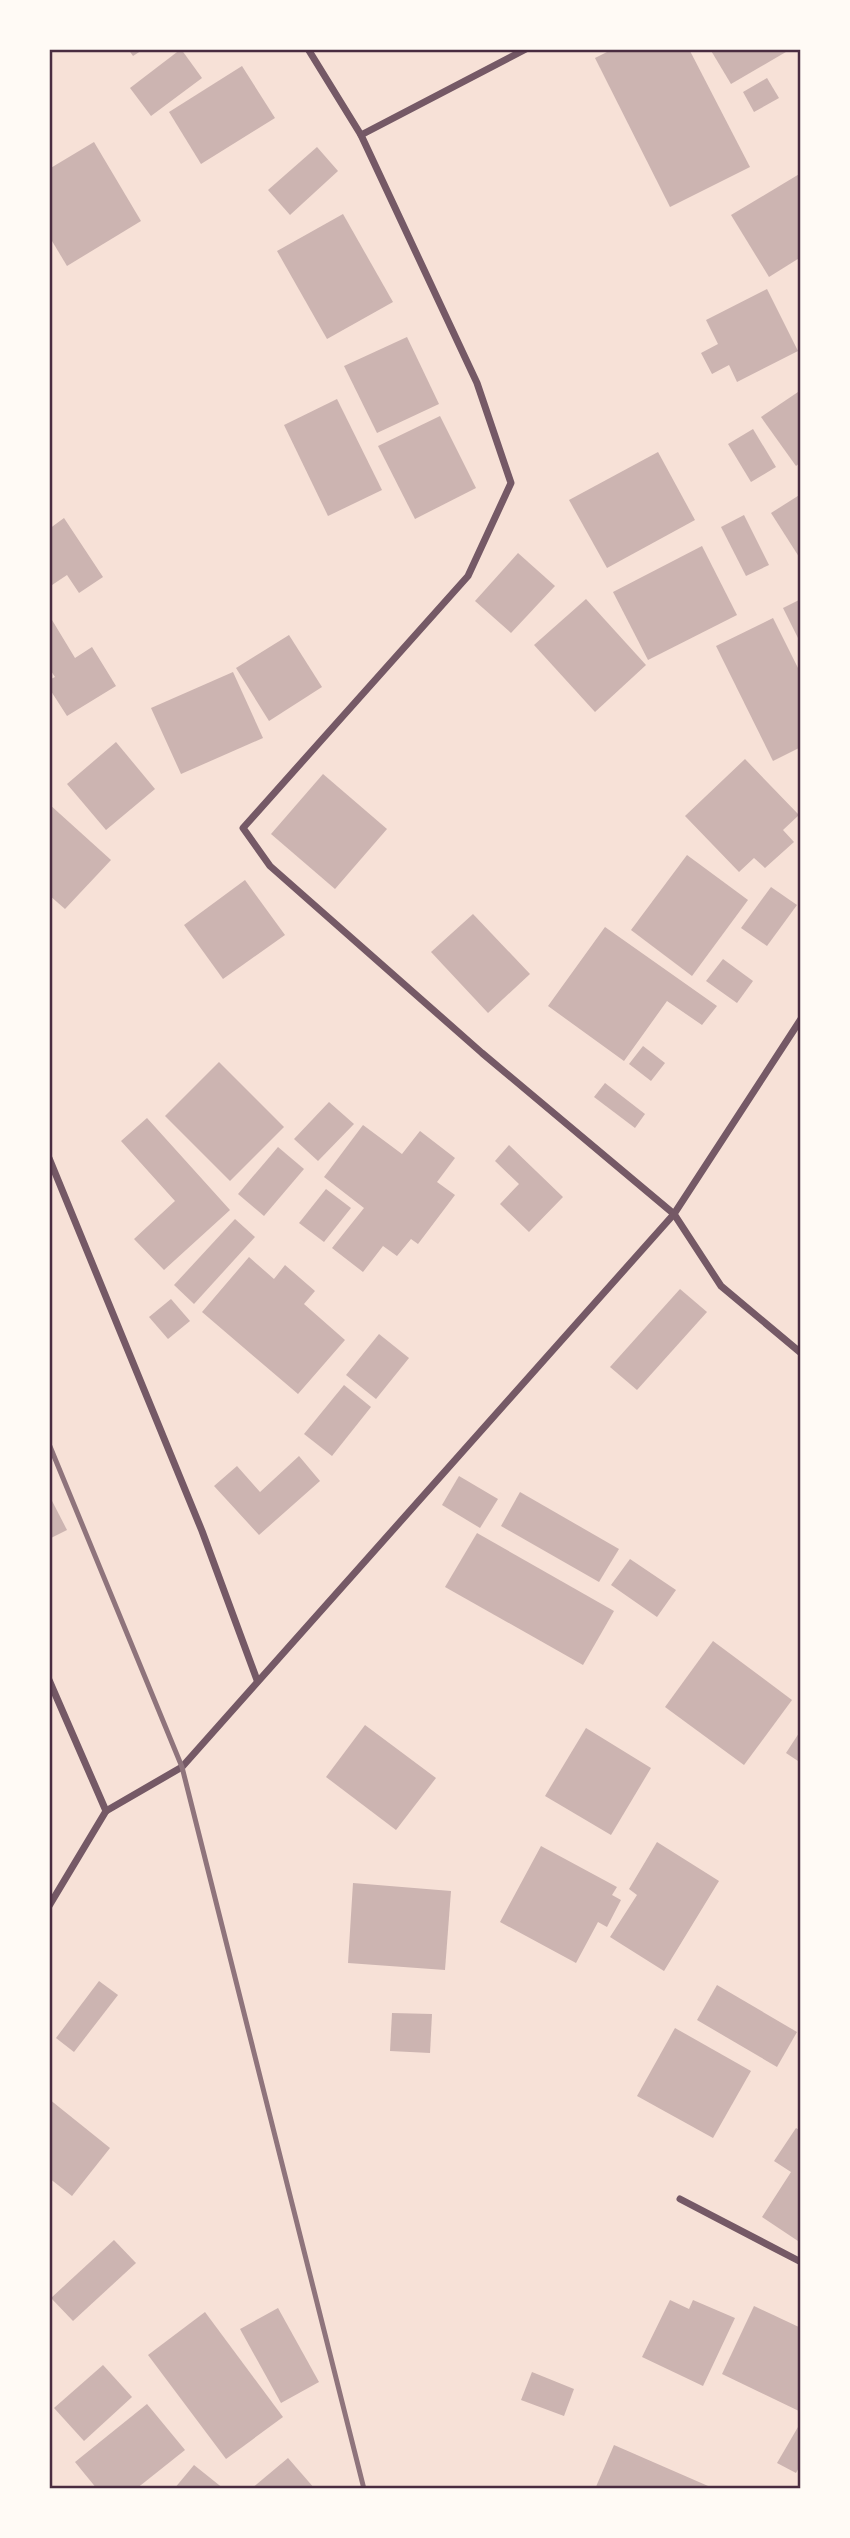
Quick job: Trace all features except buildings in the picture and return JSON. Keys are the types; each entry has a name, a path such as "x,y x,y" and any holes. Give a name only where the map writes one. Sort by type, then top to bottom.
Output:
{"street":[{"path":"308,49 361,135 477,383 511,484 468,576 243,828 270,866 482,1053 674,1214 721,1286 801,1353"},
{"path":"361,135 526,49"},
{"path":"49,1906 106,1811 181,1767 674,1214 801,1019"},
{"path":"49,1158 202,1531 257,1680"},
{"path":"49,1680 106,1811"},
{"path":"680,2199 801,2262"}],"railway":[{"path":"49,1444 182,1767 364,2489"}]}
